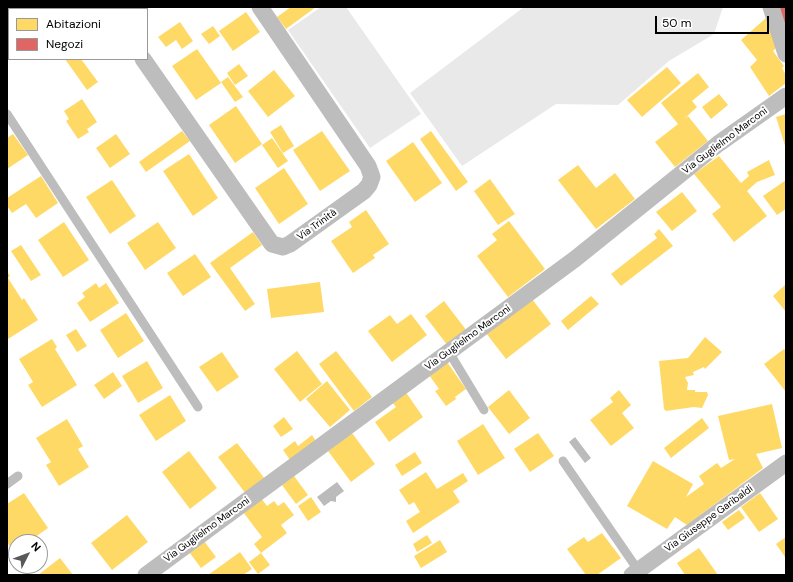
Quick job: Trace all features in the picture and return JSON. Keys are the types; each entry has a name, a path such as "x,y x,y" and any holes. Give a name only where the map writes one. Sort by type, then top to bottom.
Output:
{"street":[{"name":"Via Trinità","path":"144,60 272,244 283,248 364,191 369,185 372,177 368,166 260,7"},
{"path":"771,7 786,54"},
{"name":"Via Guglielmo Marconi","path":"146,575 575,259 718,144 786,96"},
{"name":"Via Giuseppe Garibaldi","path":"635,572 786,463"}],"lane":[{"path":"7,114 198,407"},
{"path":"449,352 484,410"},
{"path":"563,461 635,572"},
{"path":"7,484 18,476"}],"shaded area":[{"path":"321,7 346,7 421,114 370,148 288,30"},
{"path":"524,7 723,7 714,34 669,61 618,105 556,104 462,166 410,93"},
{"path":"575,437 591,458 585,463 569,442"},
{"path":"337,482 344,491 336,497 336,502 331,501 324,506 317,497"}],"building: Abitazioni":[{"path":"7,7 30,7 8,8 7,47"},
{"path":"56,7 100,8 57,8"},
{"path":"291,7 316,7 286,29 277,17"},
{"path":"246,12 260,32 233,51 219,31"},
{"path":"766,18 776,48 773,51 784,66 782,68 786,75 786,83 769,96 750,67 757,60 741,40"},
{"path":"180,22 193,41 182,49 176,40 166,47 158,37"},
{"path":"213,26 220,36 209,44 201,34"},
{"path":"197,49 221,83 196,100 172,66"},
{"path":"66,60 82,60 98,82 87,90"},
{"path":"239,64 248,76 235,85 227,73"},
{"path":"667,67 681,83 642,117 627,100"},
{"path":"274,70 295,96 268,117 248,91"},
{"path":"698,73 709,87 692,101 697,107 684,119 688,116 708,141 675,167 655,142 678,124 661,103"},
{"path":"228,77 243,97 235,102 221,82"},
{"path":"719,94 728,105 711,119 702,107"},
{"path":"82,99 97,122 87,129 89,132 78,139 66,121 69,119 64,111"},
{"path":"236,106 262,144 235,163 209,125"},
{"path":"786,114 786,149 776,117"},
{"path":"281,125 294,146 283,153 270,132"},
{"path":"182,131 190,141 146,172 139,162"},
{"path":"322,131 350,171 320,191 293,150"},
{"path":"431,131 468,182 456,191 420,139"},
{"path":"13,134 28,155 7,169 7,138"},
{"path":"116,134 130,154 110,168 96,148"},
{"path":"272,138 288,161 278,168 262,145"},
{"path":"413,142 442,183 415,202 386,161"},
{"path":"189,154 218,198 193,216 163,171"},
{"path":"719,156 741,183 749,176 747,172 769,160 775,175 757,182 747,191 767,216 734,242 712,214 721,207 694,174"},
{"path":"578,165 596,188 615,173 635,199 596,229 558,180"},
{"path":"284,168 308,204 279,224 255,188"},
{"path":"41,176 58,203 36,218 26,204 12,213 7,206 7,198"},
{"path":"490,179 515,214 498,225 474,191"},
{"path":"112,180 136,216 110,234 86,197"},
{"path":"786,180 786,209 777,215 763,196"},
{"path":"682,192 697,211 672,231 656,212"},
{"path":"366,210 389,244 373,255 375,258 353,273 331,241 352,227 349,222"},
{"path":"509,221 545,269 508,297 477,256 497,240 492,234"},
{"path":"64,222 89,260 63,277 38,240"},
{"path":"158,222 176,248 145,270 127,243"},
{"path":"659,229 673,246 621,286 611,274 657,238 654,234"},
{"path":"253,232 262,245 230,268 255,304 245,311 210,263"},
{"path":"21,245 41,275 31,281 11,251"},
{"path":"195,254 211,277 183,296 167,273"},
{"path":"7,271 10,276 8,278 22,300 24,298 38,320 8,339 7,337"},
{"path":"320,282 324,312 271,318 267,289"},
{"path":"96,283 99,288 106,283 119,303 90,322 77,303 85,297 82,293"},
{"path":"786,284 786,312 773,296"},
{"path":"591,296 599,304 568,330 561,321"},
{"path":"532,299 551,324 506,359 486,333"},
{"path":"444,301 467,331 448,346 425,316"},
{"path":"126,313 144,341 118,358 100,330"},
{"path":"411,314 427,335 392,362 368,331 390,315 397,324"},
{"path":"76,329 87,346 77,352 66,335"},
{"path":"705,337 722,352 705,369 704,367 693,372 694,375 685,377 688,383 687,390 707,392 708,395 702,408 694,407 666,411 664,409 659,361 688,358"},
{"path":"52,339 57,347 55,349 77,385 42,407 28,385 33,382 19,359"},
{"path":"784,349 786,351 786,392 764,364"},
{"path":"297,351 322,384 300,402 274,369"},
{"path":"336,351 372,397 354,411 319,364"},
{"path":"222,352 239,377 217,392 199,367"},
{"path":"147,361 163,388 138,403 122,376"},
{"path":"447,362 466,389 446,406 435,391 439,389 429,375"},
{"path":"113,372 122,386 104,399 94,385"},
{"path":"327,381 350,410 330,427 306,399"},
{"path":"509,390 530,418 509,434 488,407"},
{"path":"619,390 631,405 622,413 634,428 611,446 590,420 613,402 610,398"},
{"path":"405,391 423,417 389,442 375,422 396,407 391,401"},
{"path":"170,395 186,421 156,441 139,415"},
{"path":"772,404 782,448 756,454 763,468 687,525 675,517 667,529 627,506 653,461 693,484 686,497 704,484 699,476 717,463 721,468 735,459 729,460 718,416"},
{"path":"284,417 293,429 281,437 273,426"},
{"path":"702,418 709,428 671,458 664,448"},
{"path":"67,419 83,446 78,449 89,467 59,486 46,465 51,462 36,438"},
{"path":"483,424 505,458 478,475 457,441"},
{"path":"352,433 375,464 351,482 328,451"},
{"path":"538,433 554,456 530,472 514,449"},
{"path":"312,435 316,441 290,460 283,450 295,441 298,446"},
{"path":"237,443 265,479 246,494 218,457"},
{"path":"189,451 217,488 190,509 162,472"},
{"path":"415,452 422,463 402,476 395,465"},
{"path":"426,472 437,489 463,473 468,481 453,491 460,502 413,533 406,521 420,512 414,502 409,505 399,490"},
{"path":"294,476 308,495 296,504 282,485"},
{"path":"24,493 48,528 39,534 8,534 8,544 7,504"},
{"path":"760,493 778,519 759,532 741,507"},
{"path":"311,497 321,512 308,521 298,506"},
{"path":"261,498 267,506 274,501 278,506 284,502 294,515 281,525 287,533 261,553 254,544 262,537 243,512"},
{"path":"739,510 745,518 728,530 722,522"},
{"path":"127,515 148,542 112,570 91,543"},
{"path":"602,533 621,558 597,575 586,575 567,549 584,537 588,542"},
{"path":"427,535 432,543 417,552 413,544"},
{"path":"786,537 786,556 785,557 776,544"},
{"path":"440,540 447,552 421,568 414,556"},
{"path":"204,541 216,557 201,568 189,552"},
{"path":"699,548 718,575 685,575 677,563"},
{"path":"240,552 252,569 243,575 208,575"},
{"path":"261,553 270,565 258,574 249,562"},
{"path":"60,558 73,575 38,575 48,574 48,567"}],"building: Negozi":[{"path":"777,7 786,7 786,33"}]}
